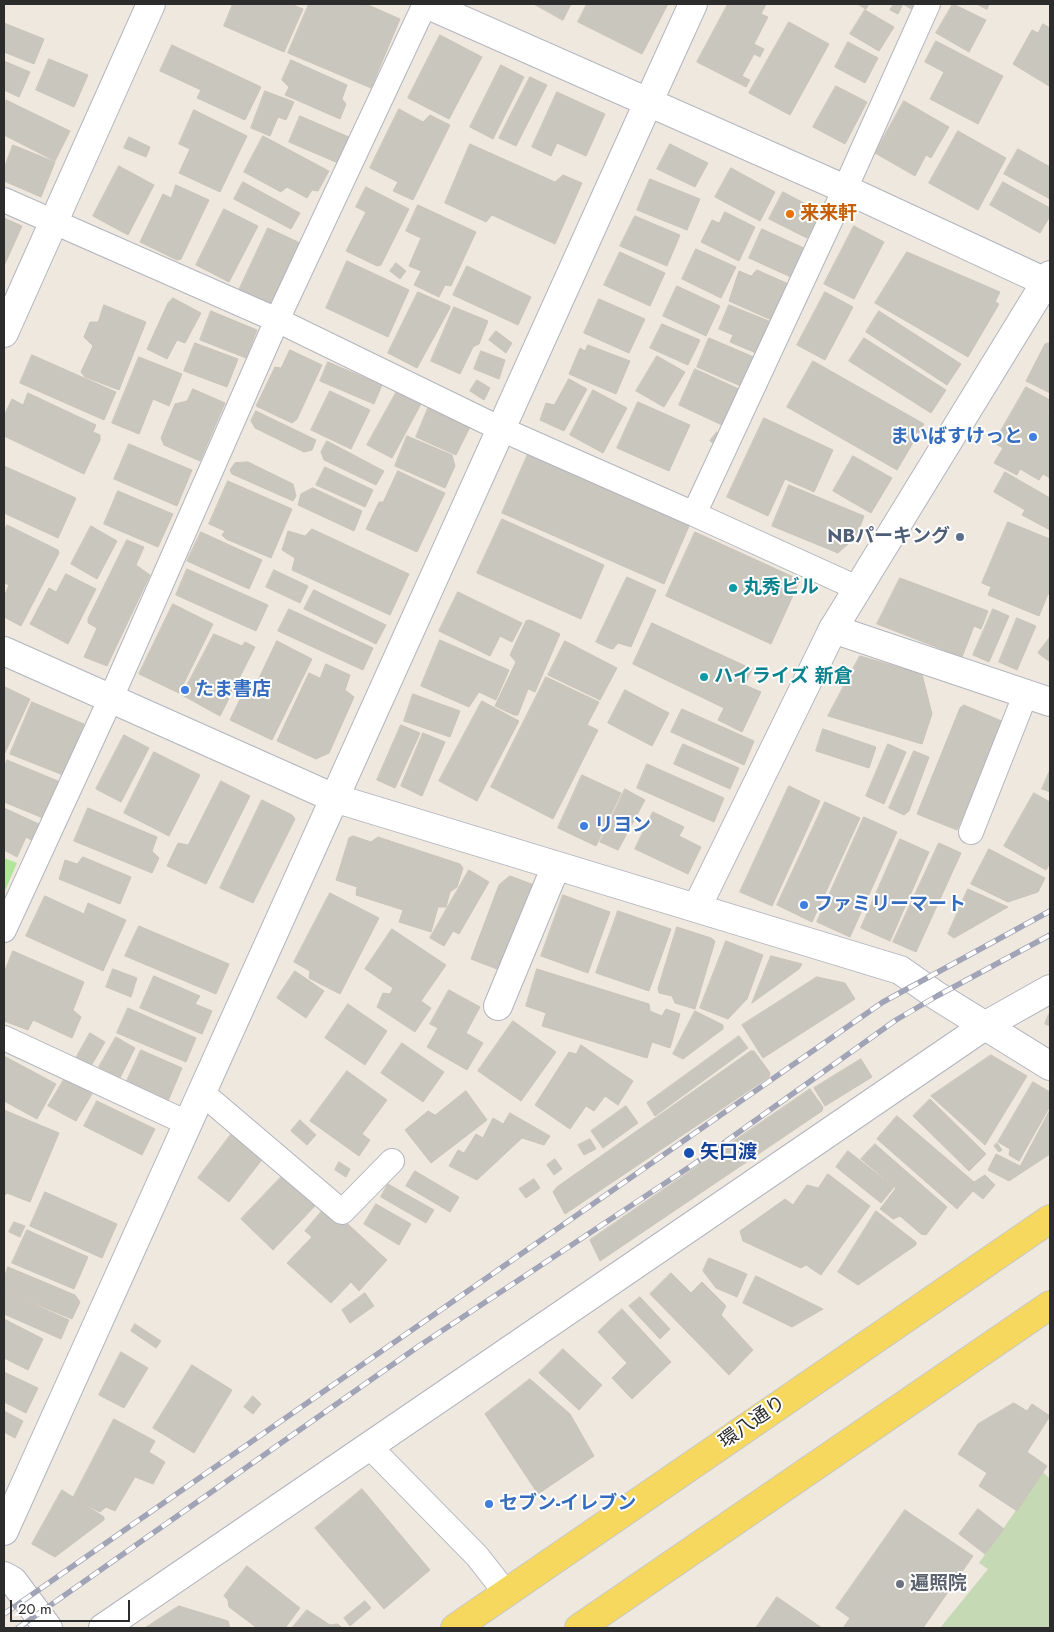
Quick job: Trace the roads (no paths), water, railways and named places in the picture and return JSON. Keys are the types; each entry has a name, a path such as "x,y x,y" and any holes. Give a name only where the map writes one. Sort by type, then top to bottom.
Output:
{"main road":[{"name":"環八通り","path":"455,1628 1050,1219"},
{"path":"579,1628 1050,1306"}],"street":[{"path":"4,333 151,4"},
{"path":"426,4 1049,280 833,629 697,907"},
{"path":"4,1531 692,4"},
{"path":"833,629 1038,698"},
{"path":"4,651 334,798 900,970 1050,1066"},
{"path":"498,1006 556,866"},
{"path":"103,1628 986,1025 1050,989"},
{"path":"4,1576 13,1581 48,1628"}],"lane":[{"path":"4,930 111,698 277,320 426,4"},
{"path":"694,514 846,189 928,4"},
{"path":"4,200 277,320 500,429 857,588"},
{"path":"971,832 1038,698"},
{"path":"4,1038 187,1123"},
{"path":"201,1092 342,1212 392,1161"},
{"path":"369,1446 477,1556 506,1593"}],"railway":[{"path":"4,1614 883,1002 1050,911"},
{"path":"18,1628 419,1346 697,1162 896,1020 1050,935"}],"place":[{"name":"来来軒","path":"790,214"},
{"name":"まいばすけっと","path":"1033,437"},
{"name":"NBパーキング","path":"960,537"},
{"name":"丸秀ビル","path":"733,588"},
{"name":"ハイライズ 新倉","path":"704,677"},
{"name":"たま書店","path":"185,690"},
{"name":"リヨン","path":"584,826"},
{"name":"ファミリーマート","path":"804,905"},
{"name":"矢口渡","path":"689,1153"},
{"name":"セブン-イレブン","path":"489,1504"},
{"name":"遍照院","path":"900,1584"}]}
